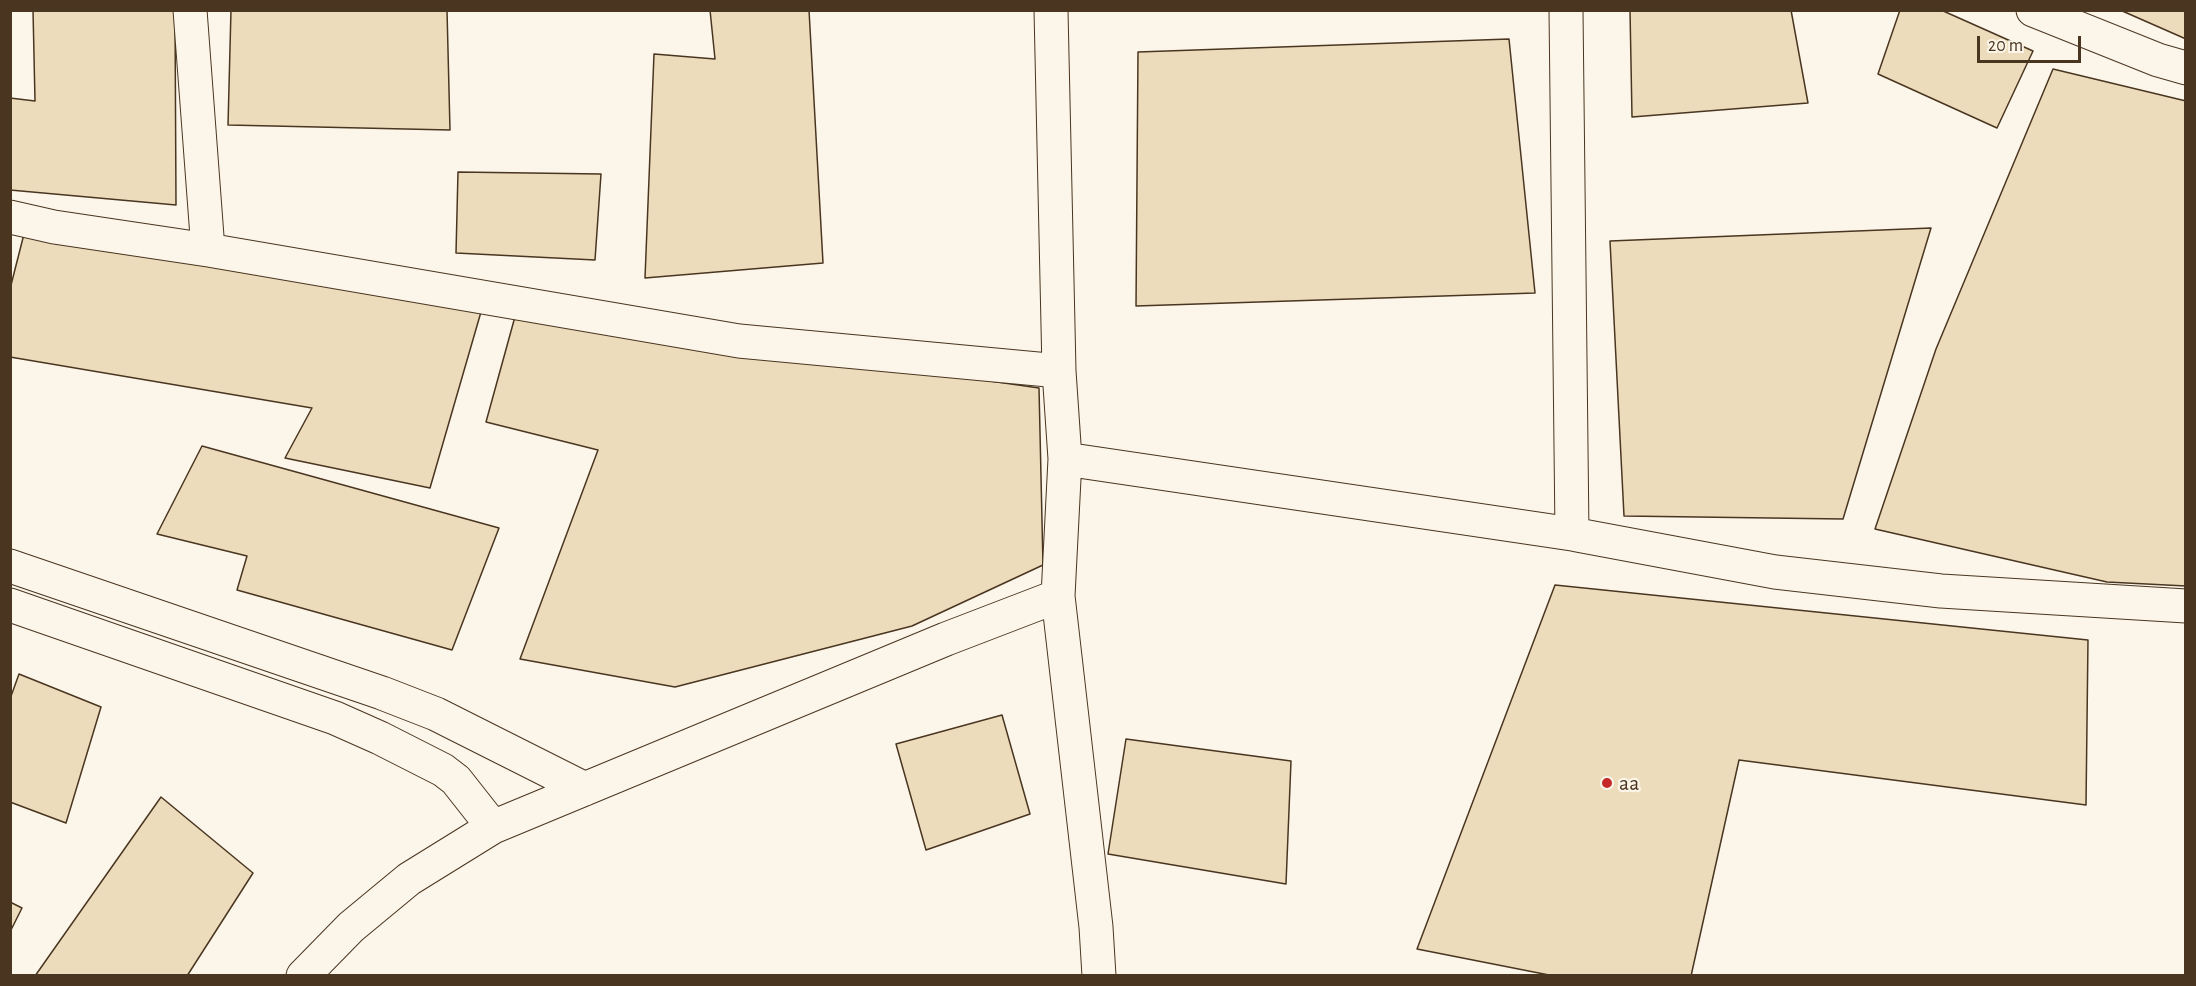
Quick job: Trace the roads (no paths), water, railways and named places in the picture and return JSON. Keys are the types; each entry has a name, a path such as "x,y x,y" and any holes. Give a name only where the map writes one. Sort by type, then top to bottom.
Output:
{"street":[{"path":"190,10 208,250"},
{"path":"1052,10 1059,371 1065,459 1058,596 1096,927 1099,975"},
{"path":"1566,10 1572,534"},
{"path":"2033,10 2158,60 2186,68"},
{"path":"10,217 54,227 208,250 739,341 1059,371"},
{"path":"1065,459 1572,534 1775,572 1941,591 2186,606"},
{"path":"10,566 425,710 484,737 585,789"},
{"path":"303,975 351,927 409,879 493,827 946,639 1058,596"},
{"path":"10,605 335,718 380,738 443,770 456,780 493,827"}],"place":[{"name":"aa","path":"1607,783"}]}
